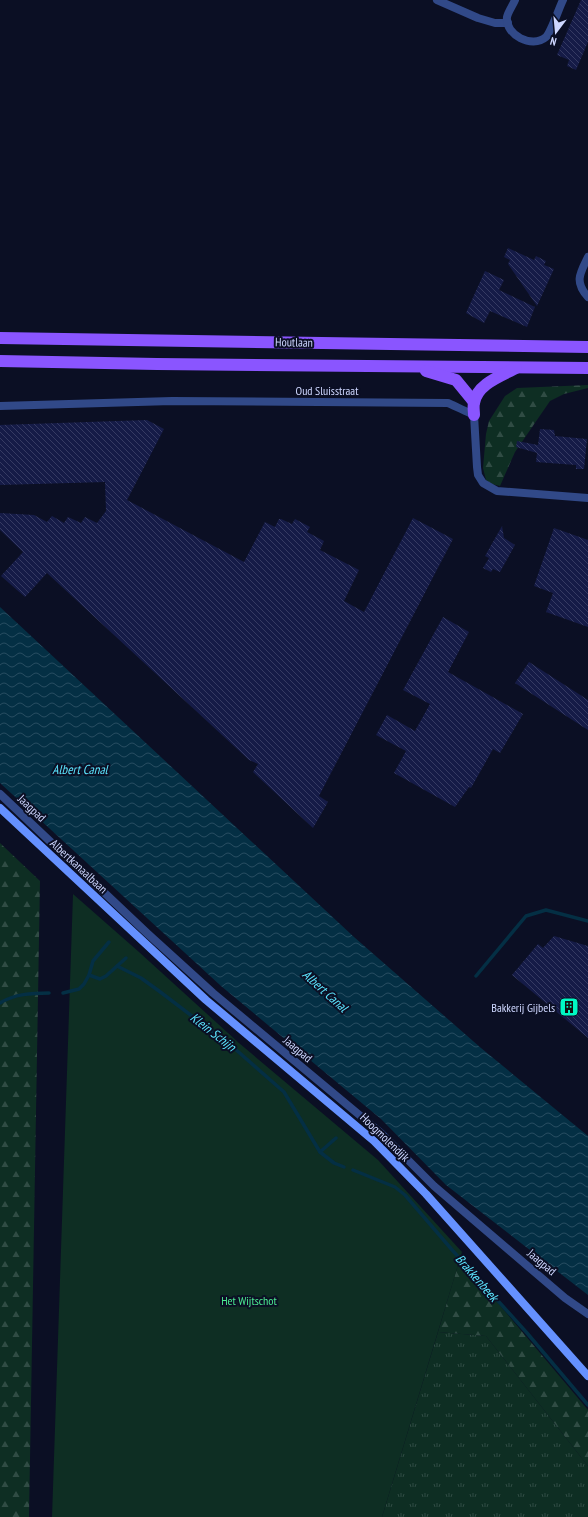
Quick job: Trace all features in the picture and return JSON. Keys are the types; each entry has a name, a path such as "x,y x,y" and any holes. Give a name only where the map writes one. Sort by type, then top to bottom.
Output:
{"main road":[{"name":"Houtlaan","path":"0,338 588,348"},
{"name":"Houtlaan","path":"0,361 588,368"},
{"path":"409,366 456,380 474,402"},
{"path":"474,415 474,402 479,391 486,384 519,367"}],"street":[{"path":"437,0 495,23 508,23"},
{"path":"515,0 507,16 508,23 511,30 518,38 526,40 541,40 547,36 563,0"},
{"path":"588,257 580,273 579,282 588,297"},
{"name":"Oud Sluisstraat","path":"0,406 172,401 448,403 462,408 474,415"},
{"path":"474,415 476,467 478,475 483,483 497,490 588,498"},
{"name":"Jaagpad","path":"0,794 142,929 213,993 381,1133 434,1186 566,1298 588,1314"},
{"name":"Albertkanaalbaan","path":"0,808 142,941"},
{"name":"Hoogmolendijk","path":"142,941 218,1010 374,1141 426,1194 588,1376"}],"green space":[{"path":"588,385 588,388 564,394 550,401 515,452 500,486 492,484 486,480 483,468 486,434 489,421 505,396 517,388"},
{"path":"0,843 40,881 29,1517 0,1517"},
{"name":"Het Wijtschot","path":"73,894 239,1043 378,1160 462,1252 382,1517 52,1517"},
{"path":"460,1258 588,1410 588,1466 486,1336 438,1332"},
{"path":"438,1332 486,1336 588,1466 588,1517 382,1517"}],"water":[{"name":"Albert Canal","path":"0,607 354,937 481,1048 588,1136 588,1295 446,1185 381,1119 221,986 0,783"}],"building":[{"path":"581,0 588,0 588,42 576,70 567,66 569,60 557,55"},
{"path":"508,248 534,260 536,256 546,261 544,265 554,269 537,306 508,264 510,260 504,257"},
{"path":"485,271 504,280 499,290 535,307 527,327 490,311 484,323 466,313"},
{"path":"147,420 164,429 127,500 244,562 265,522 275,527 279,519 292,524 295,519 310,527 307,532 324,541 320,550 359,570 344,601 364,612 413,518 453,539 319,796 328,802 313,828 253,772 258,764 249,760 47,573 25,597 1,576 23,552 0,530 0,513 34,515 47,522 52,516 64,523 68,517 81,523 85,517 97,523 106,511 105,482 0,485 0,425"},
{"path":"540,429 554,430 555,436 587,439 584,469 576,469 576,465 536,462 537,453 516,447 517,441 538,445"},
{"path":"502,526 504,538 515,545 500,572 493,569 491,572 483,568 489,558 485,556"},
{"path":"554,528 588,540 588,627 546,612 553,593 534,586"},
{"path":"443,617 469,632 448,672 523,714 500,753 493,749 471,788 469,787 455,807 394,773 406,751 376,735 387,715 415,731 430,704 403,690"},
{"path":"529,662 588,700 588,730 515,683"},
{"name":"Bakkerij Gijbels","path":"554,936 588,946 588,1038 512,975 538,944 543,948"}],"waterway":[{"name":"Klein Schijn","path":"476,976 526,916 546,910 588,921"},
{"name":"Klein Schijn","path":"63,993 79,989 84,984 89,975 93,961 109,942"},
{"name":"Klein Schijn","path":"89,975 100,979 106,976 126,958"},
{"name":"Klein Schijn","path":"117,966 141,978 159,991 234,1048 284,1092 320,1152 336,1138"},
{"name":"Klein Schijn","path":"0,1003 17,996 49,993"},
{"name":"Brakkenbeek","path":"320,1152 334,1163 344,1167"},
{"name":"Brakkenbeek","path":"353,1170 395,1187 405,1195 527,1333 588,1405"}],"place":[{"name":"Bakkerij Gijbels","path":"569,1007"}]}
